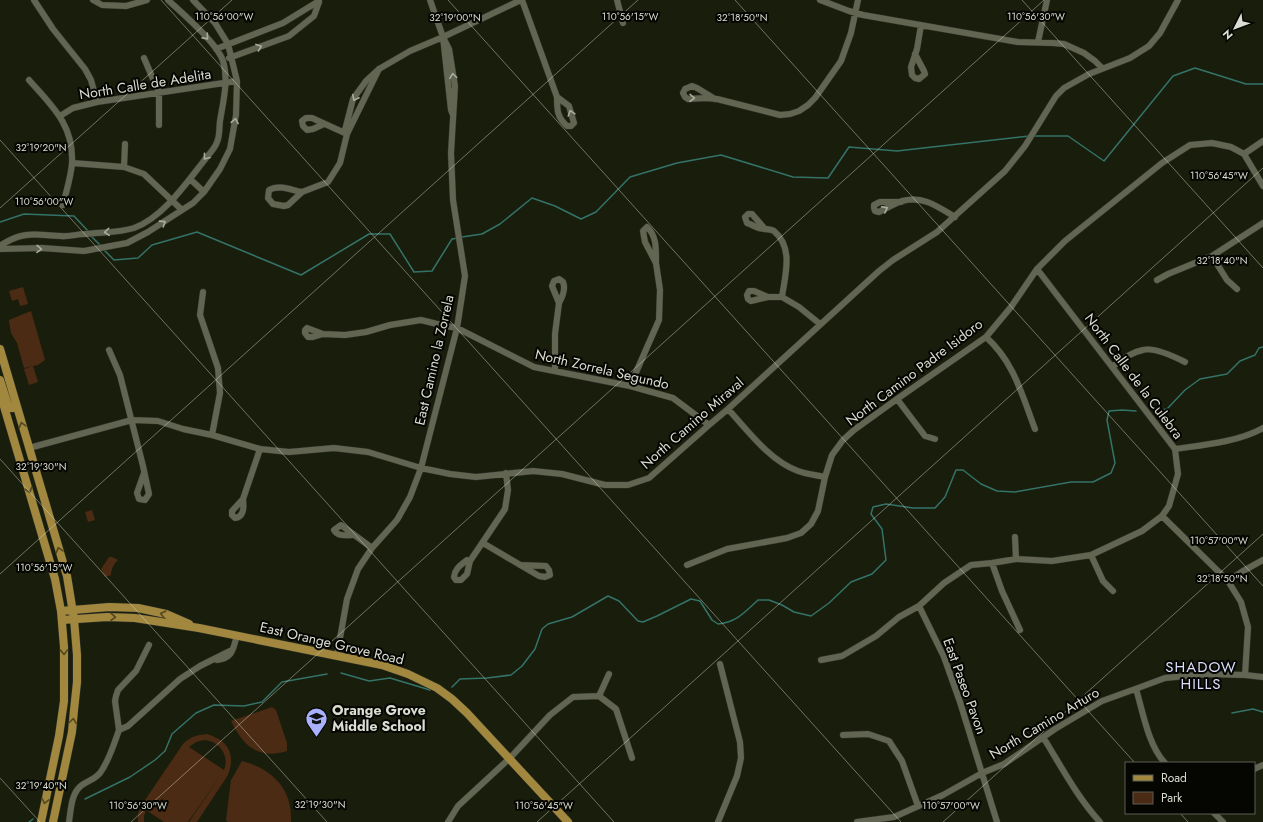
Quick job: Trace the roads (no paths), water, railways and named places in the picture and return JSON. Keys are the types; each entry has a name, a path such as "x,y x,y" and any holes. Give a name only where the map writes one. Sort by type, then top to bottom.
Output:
{"main road":[{"path":"0,349 67,576 73,609 77,655 77,682 72,732 53,822"},
{"path":"0,380 8,405 11,408 17,408"},
{"path":"0,393 55,579 62,620 64,647 64,701 55,758 41,822"},
{"name":"East Orange Grove Road","path":"60,611 109,606 138,608 166,614 199,628"},
{"name":"East Orange Grove Road","path":"62,620 124,617 199,628 337,655 389,667 408,674 437,688 468,713 568,822"}],"street":[{"path":"34,0 53,29 85,69 91,80 97,102"},
{"path":"93,0 102,5 126,6 147,0"},
{"path":"0,246 12,239 28,234 62,236 119,231 134,228 150,220 172,200 217,143 225,83 225,70 222,60 216,49 191,21 168,0"},
{"path":"0,249 34,248 84,251 127,243 148,232 193,203 204,192 220,169 230,149 236,115 237,81 228,44 215,23 193,0"},
{"name":"East Camino la Zorrela","path":"337,655 347,598 358,569 372,548 397,520 410,497 421,468 457,328 465,276 453,200 451,153 455,86 449,48 443,37 430,0"},
{"path":"347,134 346,130 353,99 366,81 379,69 410,51 522,0 558,97"},
{"path":"618,0 623,23"},
{"path":"820,0 856,13 921,25 1018,42 1058,43 1069,46 1089,56 1102,68"},
{"path":"715,99 780,115 799,111 808,105 815,98 839,65 843,57 856,13 858,0"},
{"path":"1038,42 1047,0"},
{"name":"North Camino Miraval","path":"29,448 132,420 158,420 183,429 212,435 260,449 289,452 334,448 368,452 421,468 450,474 476,477 533,471 562,474 605,485 628,485 649,478 728,409 886,265 928,238 955,217 998,178 1025,146 1052,102 1069,84 1102,68 1130,58 1149,46 1160,33 1178,0"},
{"path":"216,49 283,24 319,1"},
{"path":"222,60 289,36 314,16 319,1"},
{"path":"915,54 921,25"},
{"path":"144,58 159,93 159,125"},
{"path":"302,192 282,188 273,188 269,190 268,198 273,204 284,206 288,205 302,192 328,182 340,164 347,134 379,69"},
{"path":"29,80 60,116 67,130 71,148 72,163 63,205"},
{"name":"North Calle de Adelita","path":"60,116 73,108 97,102 237,81"},
{"path":"324,124 347,134"},
{"path":"1263,141 1244,154 1263,186"},
{"path":"217,143 230,149"},
{"name":"North Camino Padre Isidoro","path":"687,565 727,549 787,538 801,533 811,524 818,512 825,477 832,455 843,440 854,430 897,399 986,337 1011,307 1037,270 1065,241 1162,163 1190,145 1212,143 1231,147 1244,154"},
{"path":"124,167 125,144"},
{"path":"72,163 124,167 144,174 182,210"},
{"path":"190,179 204,192"},
{"path":"901,202 924,200 955,217"},
{"path":"1157,280 1212,256 1263,223"},
{"path":"630,386 659,320 660,290 656,263 656,243 652,232 647,228 643,231 645,242 656,263"},
{"path":"765,229 773,230 784,244 787,258 782,297"},
{"path":"60,249 62,236"},
{"path":"1212,256 1227,280 1237,289"},
{"name":"North Calle de la Culebra","path":"821,660 842,656 876,636 900,617 919,606 944,583 971,565 1016,559 1052,561 1091,555 1142,531 1162,516 1169,506 1178,474 1175,449 1037,270"},
{"path":"203,292 200,315 218,368 220,393 212,435"},
{"path":"768,297 782,297 820,324"},
{"path":"554,371 555,336 559,303"},
{"name":"North Zorrela Segundo","path":"324,334 345,335 366,332 390,325 420,320 457,328 534,367 630,386 673,398 709,425"},
{"path":"986,337 994,344 1014,374 1035,429"},
{"path":"1112,367 1127,356 1144,349 1168,354 1185,362"},
{"path":"109,350 120,375 144,473"},
{"path":"897,399 925,436 935,439"},
{"path":"728,409 759,444 781,463 798,471 825,477"},
{"path":"1175,449 1222,442 1256,432 1263,428"},
{"path":"244,499 260,449"},
{"path":"470,561 505,509 508,490 506,473"},
{"path":"1162,516 1228,581 1241,602 1248,627 1246,675"},
{"path":"353,535 372,548"},
{"path":"1015,537 1016,559"},
{"path":"483,543 520,565"},
{"path":"1091,555 1103,581 1112,591"},
{"path":"1228,581 1263,560"},
{"path":"992,563 1002,591 1020,630"},
{"name":"East Paseo Pavon","path":"919,606 944,656 960,702 997,822"},
{"path":"119,730 128,726 180,680 200,666 214,660 227,658 232,653 237,635"},
{"path":"69,822 76,791 99,774 119,730 115,701 118,690 136,671 149,645"},
{"path":"718,822 737,776 741,758 740,742 720,664"},
{"path":"599,696 609,674"},
{"name":"North Camino Arturo","path":"857,822 893,820 918,806 944,795 982,773 1004,764 1043,737 1102,701 1165,678 1207,674 1263,677"},
{"path":"1136,689 1153,746 1164,762"},
{"path":"448,822 458,806 510,758 550,715 573,697 599,696 616,709 632,758"},
{"path":"844,735 868,734 889,741 902,761 918,806"},
{"path":"1043,737 1076,790 1100,822"},
{"path":"1215,814 1223,822"}],"waterway":[{"path":"1033,136 1068,136 1104,161 1173,76 1195,68 1246,84 1263,84"},
{"path":"462,237 482,234 500,224 532,198 555,206 581,219 596,212 630,177 677,163 721,155 793,177 828,178 849,147 897,151 1029,136"},
{"path":"0,222 24,214 74,216 88,231"},
{"path":"103,249 114,260 138,258 152,245 197,232 301,275 369,234 390,234 414,272 432,271 452,239 458,238"},
{"path":"91,236 101,246"},
{"path":"1155,411 1167,409 1185,390 1200,379 1227,374 1240,361 1255,355 1259,348 1263,347"},
{"path":"452,687 460,679 511,675 522,666 535,649 542,629 548,624 572,617 608,596 619,601 638,621 643,622 691,599 700,601 712,620 718,624 736,619 758,600 769,600 794,612 811,616 829,603 851,582 872,574 886,560 882,529 871,514 873,507 886,504 913,508 935,508 945,497 956,470 963,470 981,484 997,491 1015,492 1071,482 1093,482 1111,473 1115,463 1107,420 1109,411 1136,411"},
{"path":"341,673 369,681 390,678 430,690"},
{"path":"85,799 130,777 155,760 165,751 172,734 196,713 214,705 244,706 262,702 282,682 327,674"},
{"path":"1232,713 1253,709 1263,712"},
{"path":"29,822 33,819"}],"place":[{"name":"Orange Grove Middle School","path":"316,738"}],"district":[{"name":"SHADOW HILLS","path":"1201,676"}]}
